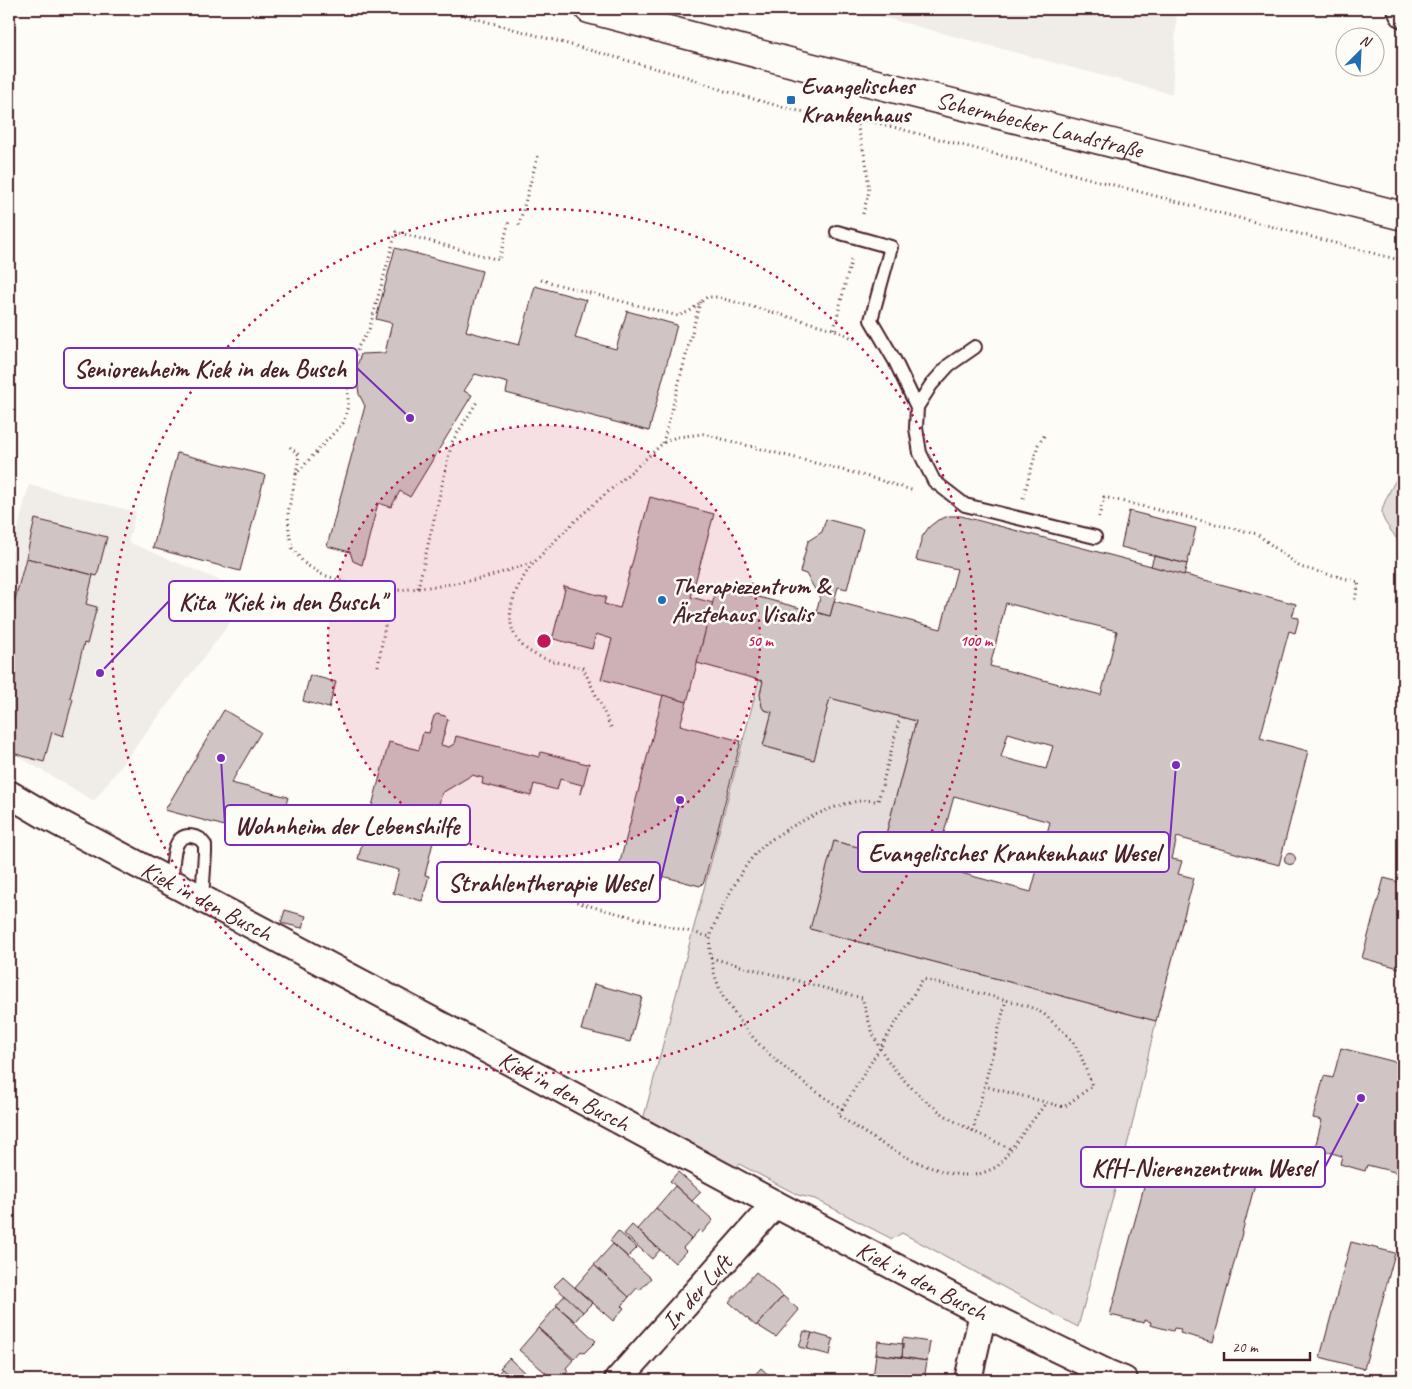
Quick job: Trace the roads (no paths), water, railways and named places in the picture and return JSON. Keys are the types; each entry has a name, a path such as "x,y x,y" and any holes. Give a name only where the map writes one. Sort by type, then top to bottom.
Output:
{"main road":[{"name":"Schermbecker Landstraße","path":"589,9 807,67 1403,216"}],"street":[{"path":"1401,9 1403,14"},
{"name":"Kiek in den Busch","path":"9,794 48,817 775,1204 983,1313 1124,1380"},
{"name":"In der Luft","path":"618,1380 775,1204"},
{"path":"968,1380 983,1313"}],"lane":[{"path":"836,232 891,247 871,320 895,361 917,407 916,428 920,453 934,481 965,504 1095,537"},
{"path":"917,407 949,365 975,347"},
{"path":"172,883 177,842 182,837 195,836 204,845 205,852 202,899"}],"place":[{"name":"Evangelisches Krankenhaus","path":"791,100"},
{"name":"Seniorenheim Kiek in den Busch","path":"410,418"},
{"name":"Therapiezentrum & Ärztehaus Visalis","path":"662,600"},
{"name":"Kita \"Kiek in den Busch\"","path":"100,673"},
{"name":"Wohnheim der Lebenshilfe","path":"221,758"},
{"name":"Evangelisches Krankenhaus Wesel","path":"1176,765"},
{"name":"Strahlentherapie Wesel","path":"680,800"},
{"name":"KfH-Nierenzentrum Wesel","path":"1361,1098"}]}
